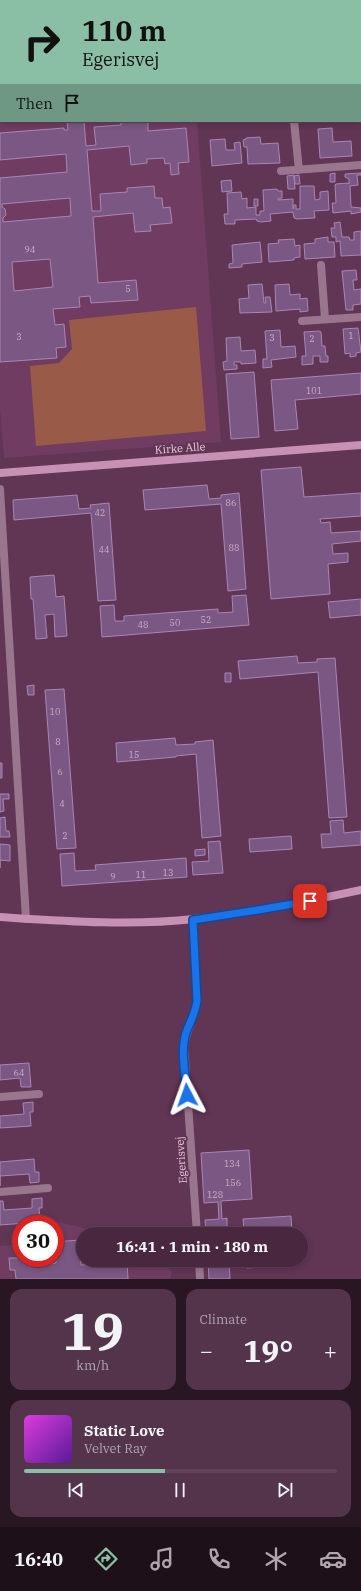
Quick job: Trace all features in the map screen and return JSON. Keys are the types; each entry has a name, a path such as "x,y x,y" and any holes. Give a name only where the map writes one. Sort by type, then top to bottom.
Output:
{"street":[{"path":"294,122 299,170"},
{"path":"280,171 361,165"},
{"path":"321,265 326,319"},
{"path":"302,321 361,317"},
{"name":"Kirke Alle","path":"0,472 361,445"},
{"path":"0,490 26,919"},
{"path":"0,917 103,922 193,920 258,910 361,890"},
{"name":"Egerisvej","path":"193,920 197,1001 195,1013 186,1033 184,1046 197,1227"},
{"path":"0,1097 40,1094"},
{"path":"0,1192 48,1188"},
{"path":"199,1267 200,1279"}],"shaded area":[{"path":"0,122 197,122 221,442 4,458 0,410"},
{"path":"196,307 206,431 36,446 30,366 59,363 72,349 69,320"},
{"path":"64,1223 79,1227 76,1227 76,1267 167,1267 172,1270 170,1279 0,1279 0,1246 12,1245 12,1267 64,1267"}],"building":[{"path":"67,122 84,122 86,146 96,145 94,127 121,125 121,122 148,122 148,131 186,128 189,162 178,163 179,174 171,175 170,163 165,164 164,158 147,159 147,163 131,165 129,146 87,150 92,211 101,211 100,194 127,192 127,188 154,186 155,198 162,198 163,208 170,207 172,223 150,225 151,231 135,232 133,213 93,217 98,283 136,280 138,300 91,303 90,296 79,297 80,307 53,309 55,325 64,324 66,347 56,348 57,358 0,362 0,178 67,172 66,154 0,160 0,133 64,128 64,130 68,130","holes":["70,198 71,216 3,222 3,218 6,215 2,204","50,259 53,287 14,291 12,262"]},
{"path":"332,128 333,142 351,141 352,156 320,158 318,129"},
{"path":"260,137 261,144 278,143 280,163 248,164 247,147 244,147 243,140 246,138"},
{"path":"225,139 226,150 235,150 234,143 240,142 242,163 212,166 210,140"},
{"path":"335,173 335,182 330,182 330,174"},
{"path":"361,173 361,175 357,175 358,185 350,186 351,207 361,208 361,212 351,214 351,211 333,213 332,203 336,203 335,185 349,184 349,179 345,177 345,174"},
{"path":"294,175 295,189 288,189 287,176"},
{"path":"299,175 300,184 295,184 294,176"},
{"path":"231,180 232,191 222,192 221,181"},
{"path":"300,186 314,186 315,200 320,199 320,192 328,191 329,210 314,211 315,218 297,219 294,218 293,212 270,214 271,221 261,222 257,221 256,219 235,220 235,224 225,224 224,214 228,214 227,193 241,192 242,199 247,198 247,208 256,207 256,215 260,215 260,211 264,211 263,190 277,189 278,191 282,191 282,198 278,200 293,199 293,209 294,205 296,205 296,209 300,209"},
{"path":"254,199 258,199 258,206 254,206"},
{"path":"340,222 342,237 349,237 350,240 354,240 354,232 361,231 361,255 341,256 340,241 336,242 336,237 332,237 331,228 335,228 334,223"},
{"path":"328,237 328,242 334,242 335,257 305,259 304,244 315,243 315,239"},
{"path":"294,239 295,246 300,245 300,257 294,258 294,260 269,262 268,244 279,243 278,240"},
{"path":"260,242 262,262 242,264 242,267 229,268 229,264 233,263 232,245"},
{"path":"356,270 357,280 353,280 354,290 361,289 361,304 353,305 353,310 346,310 342,271"},
{"path":"262,284 264,303 266,303 265,297 270,297 272,312 240,313 239,299 249,298 248,285"},
{"path":"289,284 290,295 300,294 300,299 307,298 308,311 300,312 300,309 276,311 275,285"},
{"path":"358,328 361,352 356,353 356,356 350,357 350,353 345,354 343,329"},
{"path":"280,330 281,347 295,346 296,357 271,360 272,367 263,368 263,359 267,359 265,331"},
{"path":"304,332 321,332 322,346 325,346 326,356 328,356 328,362 320,362 320,356 313,356 313,364 302,365 302,356 306,356"},
{"path":"240,337 241,351 255,350 256,363 241,364 241,362 234,362 234,365 237,365 237,369 224,370 223,362 227,361 226,338"},
{"path":"254,372 259,437 231,439 226,374"},
{"path":"361,373 361,394 295,400 298,429 275,431 271,380"},
{"path":"301,467 304,497 361,493 361,516 320,519 321,523 330,522 331,533 361,531 361,541 332,544 333,554 348,553 348,562 328,564 330,594 271,599 261,470"},
{"path":"207,485 209,499 221,498 221,495 239,493 246,589 228,591 221,504 145,510 143,490"},
{"path":"77,495 79,509 91,508 90,505 109,503 116,600 98,601 91,513 14,520 13,500"},
{"path":"54,575 56,597 64,596 67,636 55,637 54,614 45,615 47,638 36,639 30,577"},
{"path":"246,595 249,625 102,637 100,606 114,605 115,621 124,621 124,616 218,609 218,613 233,612 232,596"},
{"path":"361,599 361,615 330,618 328,602"},
{"path":"297,656 298,663 317,662 317,659 335,658 347,817 329,818 318,672 240,679 238,661"},
{"path":"225,673 231,673 231,682 225,682"},
{"path":"34,685 34,695 28,695 27,686"},
{"path":"64,689 76,848 57,849 45,690"},
{"path":"175,738 176,745 195,744 195,742 213,740 221,836 202,838 196,754 117,762 116,743"},
{"path":"0,763 2,763 2,778 0,778"},
{"path":"0,794 9,794 9,799 3,799 4,811 0,812"},
{"path":"5,817 6,831 9,831 10,837 0,837 0,818"},
{"path":"343,820 344,833 361,831 361,845 322,848 321,834 331,834 330,821"},
{"path":"291,836 292,849 250,852 249,839"},
{"path":"220,841 223,873 193,875 192,862 209,861 208,842"},
{"path":"0,844 10,845 10,861 0,860"},
{"path":"205,849 205,855 195,856 195,850"},
{"path":"74,853 75,871 96,870 95,865 186,858 187,877 62,886 60,854"},
{"path":"29,1063 31,1087 21,1087 20,1078 0,1080 0,1065"},
{"path":"33,1102 33,1112 30,1112 31,1126 0,1128 0,1116 24,1114 23,1103"},
{"path":"249,1150 252,1199 221,1201 222,1219 227,1218 227,1227 206,1227 205,1220 219,1219 218,1202 204,1203 201,1153"},
{"path":"34,1159 35,1172 39,1172 39,1182 30,1183 29,1174 0,1176 0,1162"},
{"path":"42,1198 42,1208 39,1208 40,1215 12,1215 12,1224 0,1225 0,1201 3,1201 4,1210 32,1208 32,1199"},
{"path":"291,1216 292,1227 244,1227 243,1219"},
{"path":"76,1240 76,1267 127,1267 128,1279 16,1279 15,1270 10,1270 9,1258 12,1258 12,1267 64,1267 64,1241"},
{"path":"208,1267 229,1267 230,1279 209,1279"}],"route":[{"path":"187,1095 184,1046 186,1033 195,1013 197,1001 193,920 310,901"}]}
